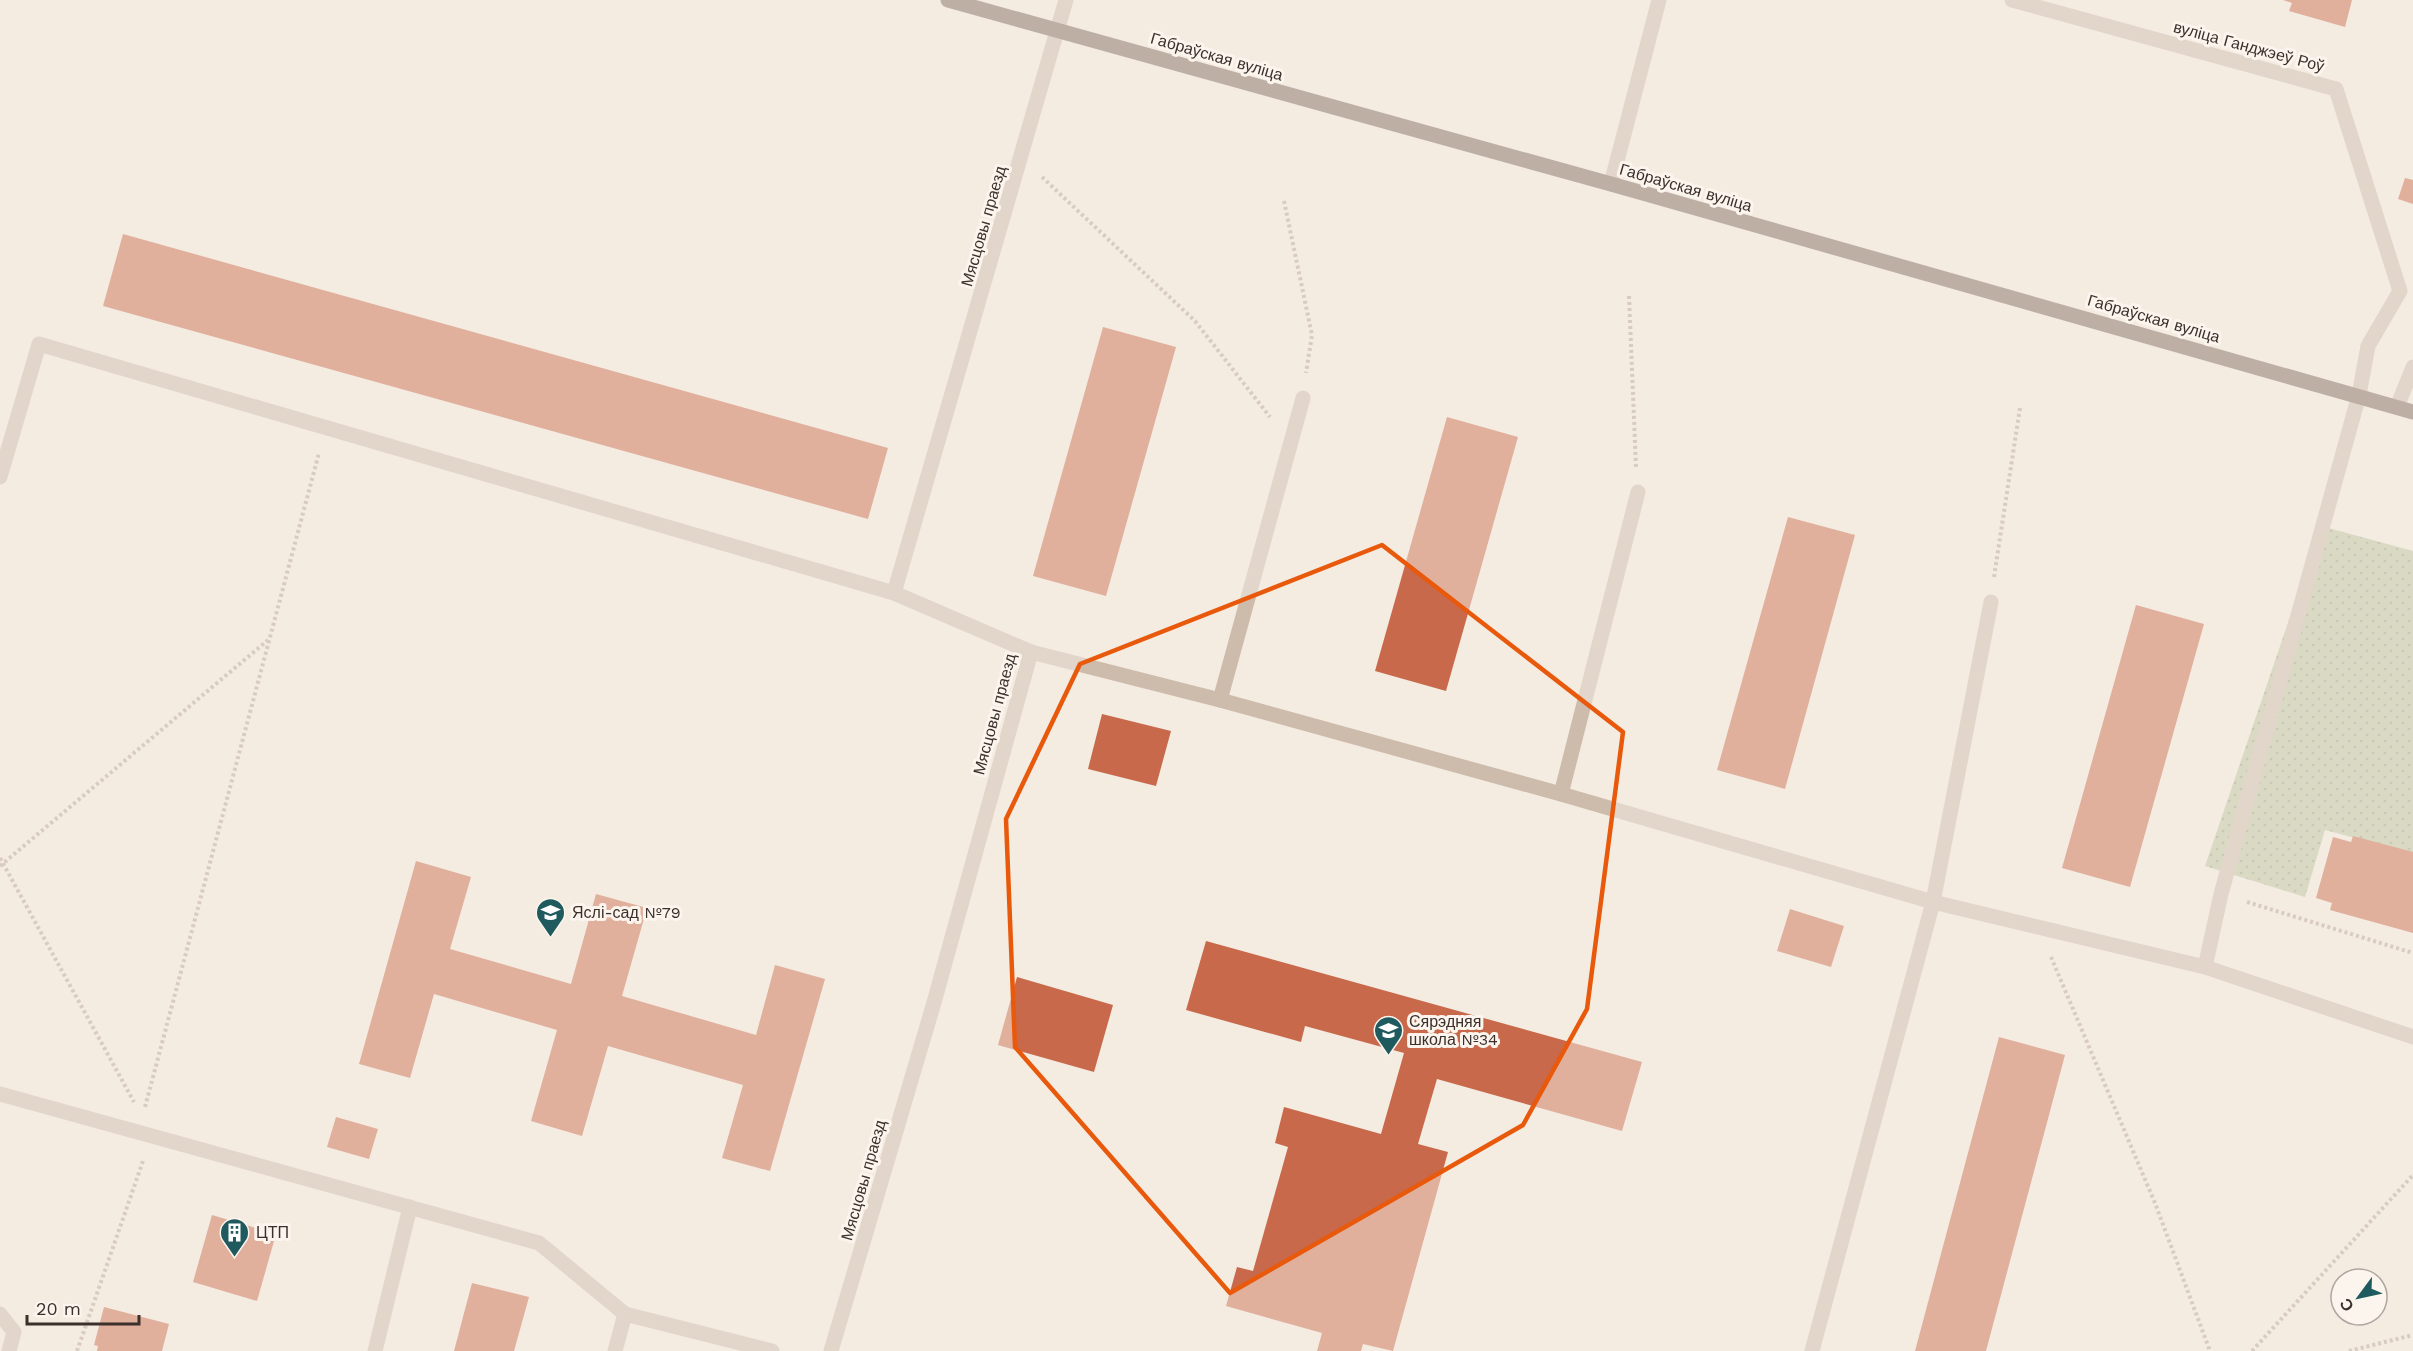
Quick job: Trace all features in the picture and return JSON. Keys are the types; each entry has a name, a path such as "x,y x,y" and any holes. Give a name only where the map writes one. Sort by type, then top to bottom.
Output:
{"main road":[{"name":"Габраўская вуліца","path":"948,0 1611,184 2413,412"}],"street":[{"name":"Мясцовы праезд","path":"831,1351 933,1006 1030,652 894,593 1066,0"},
{"path":"1611,184 1659,0"},
{"name":"вуліца Ганджэеў Роў","path":"2012,0 2336,89 2400,291 2368,346 2359,395"},
{"path":"0,477 39,344 894,593"},
{"path":"2397,407 2413,367"},
{"path":"2205,967 2221,894 2359,395"},
{"path":"1220,700 1303,398"},
{"path":"1561,794 1638,492"},
{"path":"1812,1351 1934,902 1991,602"},
{"path":"1030,652 1220,700 1561,794 1934,902 2205,967 2413,1037"},
{"path":"0,1094 539,1243 625,1314 772,1351"},
{"path":"375,1351 410,1207"},
{"path":"0,1314 14,1332 9,1351"},
{"path":"615,1351 625,1314"}],"path":[{"path":"1022,158 1195,321 1290,444"},
{"path":"1284,201 1312,334 1303,398"},
{"path":"1629,296 1638,492"},
{"path":"1991,602 2020,408"},
{"path":"142,1117 326,427"},
{"path":"1,865 270,639"},
{"path":"0,858 1,865 152,1136 77,1351"},
{"path":"2221,894 2413,953"},
{"path":"2038,927 2156,1203 2210,1351"},
{"path":"2252,1351 2413,1175"},
{"path":"2349,1351 2413,1335"}],"highlighted area":[{"path":"1382,545 1623,732 1587,1009 1523,1125 1230,1293 1015,1047 1006,819 1080,664"}],"green space":[{"path":"2321,526 2413,551 2413,853 2325,830 2305,897 2205,866"}],"building":[{"path":"2283,0 2352,0 2345,27 2289,11 2292,3"},
{"path":"2405,178 2413,180 2413,204 2398,199"},
{"path":"123,234 888,448 868,519 103,306"},
{"path":"1103,327 1176,347 1106,596 1033,576"},
{"path":"1447,417 1518,437 1446,691 1375,671"},
{"path":"1788,517 1855,535 1785,789 1717,770"},
{"path":"2136,605 2204,624 2130,887 2062,868"},
{"path":"1102,714 1171,731 1156,786 1088,769"},
{"path":"2353,836 2413,852 2413,933 2330,910 2332,903 2316,898 2333,837 2351,842"},
{"path":"416,861 471,877 450,949 571,984 596,894 647,908 622,996 756,1035 775,965 825,979 770,1171 722,1158 743,1085 608,1046 582,1136 531,1121 557,1030 434,994 410,1078 359,1064"},
{"path":"1790,909 1844,926 1831,967 1777,951"},
{"path":"1206,941 1642,1062 1622,1131 1437,1079 1418,1144 1448,1152 1393,1351 1363,1344 1361,1351 1317,1351 1322,1333 1226,1306 1237,1267 1253,1271 1288,1147 1275,1143 1284,1107 1381,1134 1404,1053 1305,1026 1301,1042 1186,1010"},
{"path":"1017,977 1113,1005 1094,1072 998,1045"},
{"path":"1999,1037 2065,1055 1986,1351 1915,1351"},
{"path":"336,1117 378,1129 369,1159 327,1147"},
{"name":"ЦТП","path":"212,1215 276,1234 257,1301 193,1282"},
{"path":"472,1283 529,1297 514,1351 454,1351"},
{"path":"104,1307 169,1324 162,1351 97,1351 98,1346 94,1345"}],"place":[{"name":"Яслі-сад №79","path":"551,938"},
{"name":"Сярэдняя школа №34","path":"1388,1056"},
{"name":"ЦТП","path":"235,1258"}]}
